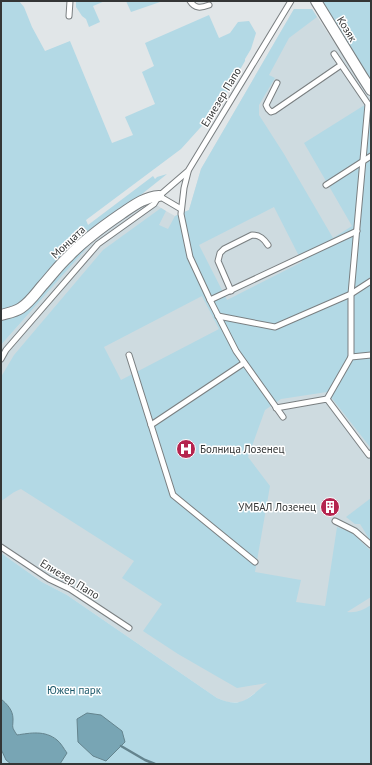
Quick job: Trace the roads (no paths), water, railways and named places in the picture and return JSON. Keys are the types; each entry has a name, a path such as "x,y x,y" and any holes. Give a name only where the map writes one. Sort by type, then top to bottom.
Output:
{"street":[{"name":"Козяк","path":"316,1 371,90"},
{"name":"Монцата","path":"1,315 22,308 69,255 101,228 147,198 159,196"}],"lane":[{"path":"69,16 70,1"},
{"path":"190,1 196,7 209,5"},
{"name":"Елиезер Папо","path":"1,359 6,350 98,244 154,204 159,196 188,171 291,1"},
{"path":"276,408 327,399 351,358 351,294 368,104 334,54"},
{"path":"277,83 266,105 268,110 271,112 341,65"},
{"path":"326,185 371,156"},
{"path":"188,171 184,188 181,214 190,257 236,351 283,417"},
{"path":"159,196 181,209"},
{"path":"210,300 356,231"},
{"path":"231,291 218,261 220,253 224,249 256,235 263,238 268,245"},
{"path":"218,316 275,326 351,294 371,281"},
{"path":"129,355 173,495 255,562"},
{"path":"351,358 371,356"},
{"path":"151,425 244,363"},
{"path":"327,399 369,455 371,453"},
{"path":"335,520 355,531 371,545"},
{"name":"Елиезер Папо","path":"1,547 49,579 70,589 129,628"}],"waterway":[{"path":"121,746 155,764"}],"place":[{"name":"Болница Лозенец","path":"186,449"},
{"name":"УМБАЛ Лозенец","path":"330,507"}],"park label":[{"name":"Южен парк","path":"74,690"}]}
